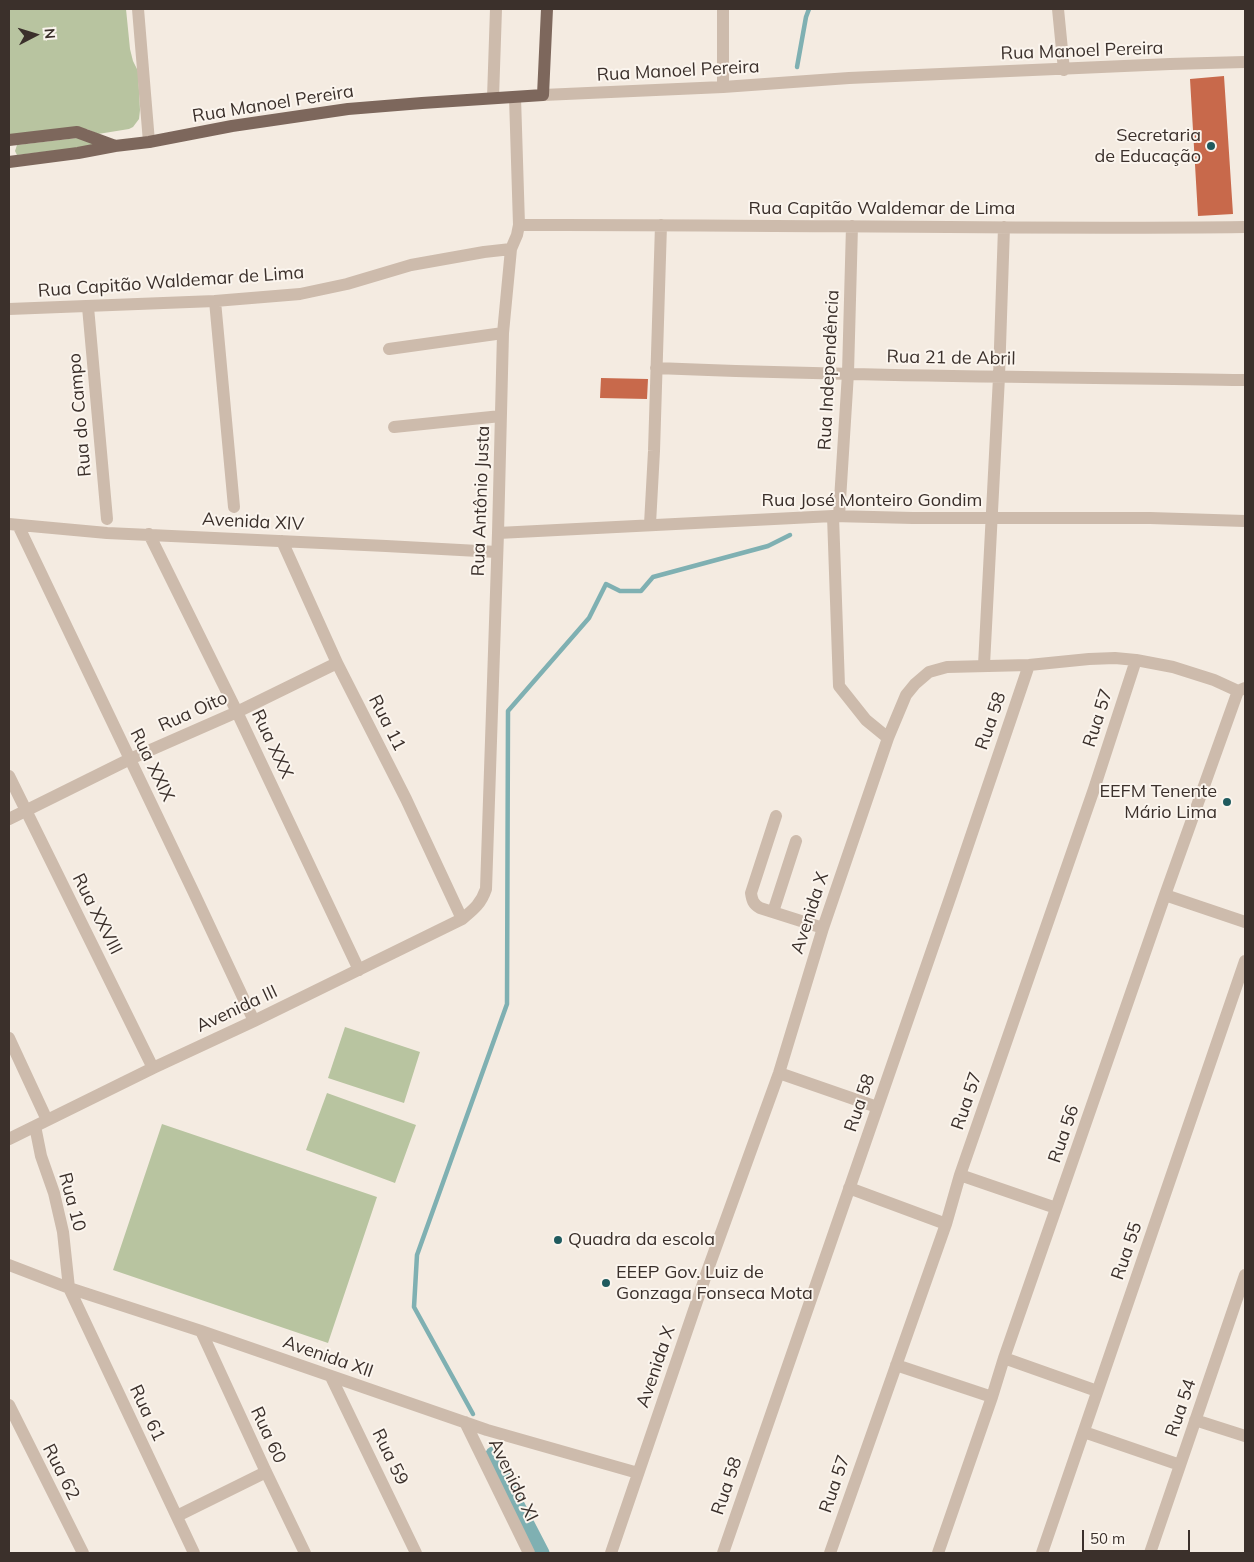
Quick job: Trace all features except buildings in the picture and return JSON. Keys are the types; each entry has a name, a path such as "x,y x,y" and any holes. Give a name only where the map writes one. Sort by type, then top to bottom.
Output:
{"main road":[{"path":"543,96 547,9"},
{"name":"Rua Manoel Pereira","path":"9,162 149,142 232,126 348,109 543,96"},
{"name":"Rua Manoel Pereira","path":"9,140 77,132 115,146"}],"street":[{"path":"138,9 149,142"},
{"path":"493,98 496,9"},
{"path":"723,9 723,87"},
{"path":"1058,9 1064,70"},
{"name":"Rua Manoel Pereira","path":"543,96 858,78 1245,62"},
{"name":"Rua Antônio Justa","path":"478,906 486,890 503,333 511,249 520,225 515,97"},
{"name":"Rua Capitão Waldemar de Lima","path":"520,225 950,228 1245,227"},
{"path":"650,524 661,225"},
{"name":"Rua Independência","path":"852,226 848,373 836,516 839,686 866,720 888,738"},
{"path":"984,665 999,377 1004,227"},
{"name":"Rua Capitão Waldemar de Lima","path":"9,309 215,301 300,294 347,284 411,265 475,253 511,249"},
{"path":"215,301 234,507"},
{"name":"Rua do Campo","path":"88,307 107,519"},
{"path":"389,349 503,333"},
{"name":"Rua 21 de Abril","path":"656,368 752,372 1245,380"},
{"path":"394,427 501,416"},
{"name":"Rua José Monteiro Gondim","path":"498,533 836,516 913,518 1150,518 1245,521"},
{"name":"Avenida XIV","path":"13,525 107,532 497,552"},
{"name":"Rua XXIX","path":"13,525 130,759 254,1021"},
{"name":"Rua XXX","path":"149,534 238,712 359,970"},
{"name":"Rua 11","path":"282,541 337,663 406,799 462,920"},
{"name":"Avenida X","path":"638,1473 708,1269 780,1073 823,928 888,738 906,695 929,672 947,666 1029,665 1089,659 1136,660 1173,667 1242,690"},
{"name":"Rua 57","path":"830,1553 946,1224 960,1175 1094,789 1136,660"},
{"name":"Rua Oito","path":"9,819 130,759 238,712 337,663"},
{"name":"Rua 58","path":"723,1553 1029,665"},
{"name":"Rua 56","path":"938,1553 1165,895 1226,728 1242,690"},
{"name":"Rua XXVIII","path":"9,776 25,812 93,944 153,1068"},
{"path":"776,816 751,893 752,900 755,905 823,928"},
{"path":"773,912 796,841"},
{"path":"1165,895 1245,922"},
{"name":"Avenida III","path":"9,1138 462,920 478,906"},
{"name":"Rua 55","path":"1042,1553 1245,960"},
{"path":"9,1038 47,1120"},
{"path":"780,1073 877,1107"},
{"name":"Rua 10","path":"36,1126 41,1156 54,1193 63,1232 69,1288"},
{"path":"960,1175 1056,1208"},
{"path":"849,1188 946,1224"},
{"name":"Avenida XII","path":"9,1265 69,1288 201,1331 487,1430 638,1473"},
{"name":"Rua 54","path":"1150,1553 1245,1275"},
{"name":"Rua 61","path":"69,1288 194,1553"},
{"name":"Rua 60","path":"201,1331 305,1553"},
{"path":"1004,1358 1097,1391"},
{"path":"896,1364 992,1398"},
{"name":"Rua 59","path":"331,1377 416,1553"},
{"name":"Rua 62","path":"9,1406 83,1553"},
{"path":"1195,1420 1245,1436"},
{"name":"Avenida XI","path":"466,1422 530,1553"},
{"path":"1084,1432 1180,1465"},
{"path":"176,1516 266,1472"},
{"path":"612,1553 638,1473"}],"green space":[{"path":"9,9 126,9 130,49 138,71 140,110 139,119 133,127 98,134 82,129 9,138"},
{"path":"77,138 93,142 95,146 17,155 15,151 17,145"},
{"path":"345,1027 420,1052 404,1103 328,1078"},
{"path":"327,1093 416,1125 395,1183 306,1150"},
{"path":"162,1124 377,1197 328,1343 113,1270"}],"waterway":[{"path":"797,67 809,9"},
{"path":"473,1414 414,1307 417,1255 507,1004 508,711 589,618 606,584 620,591 641,591 653,577 768,546 790,535"},
{"path":"493,1454 542,1553"}],"place":[{"name":"Secretaria de Educação","path":"1211,146"},
{"name":"EEFM Tenente Mário Lima","path":"1227,802"},
{"name":"Quadra da escola","path":"558,1240"},
{"name":"EEEP Gov. Luiz de Gonzaga Fonseca Mota","path":"606,1283"}]}
